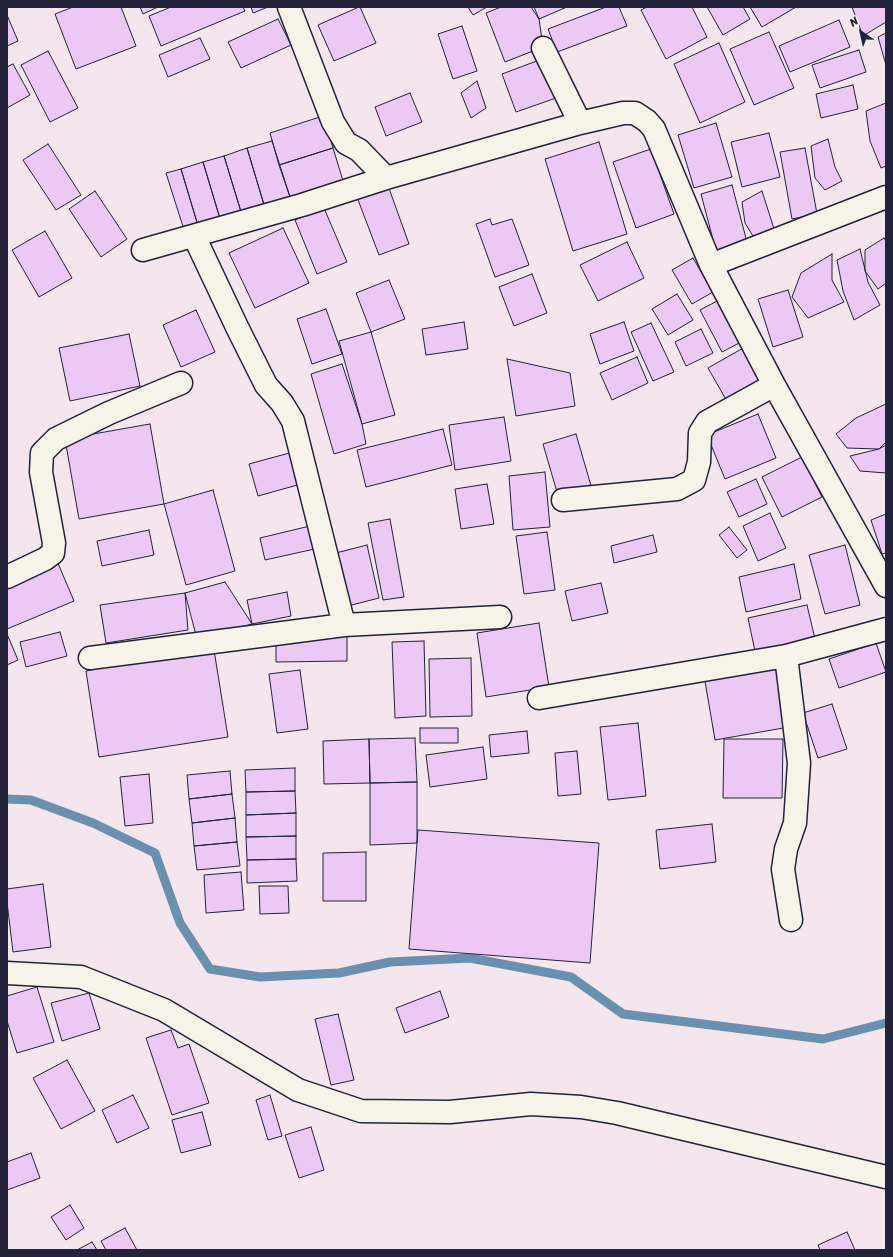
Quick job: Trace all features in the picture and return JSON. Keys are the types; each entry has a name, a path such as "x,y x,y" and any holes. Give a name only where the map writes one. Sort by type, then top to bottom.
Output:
{"street":[{"path":"289,7 333,122 346,143 359,150 386,178"},
{"path":"543,48 580,122"},
{"path":"144,250 580,122 623,113 635,113 647,121 654,129 711,265 774,385 886,586"},
{"path":"711,265 886,197"},
{"path":"194,236 266,385 282,403 293,421 344,624"},
{"path":"7,577 45,559 53,553 54,543 41,472 42,453 56,439 109,412 181,382"},
{"path":"563,500 677,489 694,480 699,462 700,433 707,422 774,385"},
{"path":"90,658 344,624 500,617"},
{"path":"539,698 786,656 886,629"},
{"path":"786,656 799,763 795,822 786,849 783,869 791,920"},
{"path":"7,973 81,977 164,1010 298,1090 361,1111 450,1112 531,1104 582,1107 617,1113 886,1177"}],"building":[{"path":"73,7 121,7 136,46 76,69 55,14"},
{"path":"140,7 158,7 143,14"},
{"path":"171,7 243,7 245,11 161,46 149,16"},
{"path":"251,7 268,7 253,13"},
{"path":"359,7 376,43 334,61 318,25"},
{"path":"468,7 487,7 473,15"},
{"path":"501,7 531,7 539,19 543,47 505,62 486,13"},
{"path":"534,7 567,7 539,19"},
{"path":"606,7 619,7 627,26 557,52 548,29"},
{"path":"647,7 692,7 707,37 666,59 641,10"},
{"path":"707,7 743,7 750,19 723,35"},
{"path":"750,7 796,7 762,27"},
{"path":"852,7 886,7 886,22 863,36"},
{"path":"7,15 18,41 7,46"},
{"path":"278,19 291,45 241,68 228,42"},
{"path":"839,20 850,47 790,72 779,46"},
{"path":"462,26 477,71 453,79 438,34"},
{"path":"769,32 794,88 754,105 730,49"},
{"path":"886,33 886,65 878,37"},
{"path":"200,38 210,59 168,77 159,55"},
{"path":"719,43 745,102 700,123 674,64"},
{"path":"859,50 866,72 820,88 812,65"},
{"path":"48,51 78,108 50,122 21,65"},
{"path":"542,59 556,98 516,112 502,74"},
{"path":"13,64 30,95 7,108 7,67"},
{"path":"477,81 486,108 471,118 461,93"},
{"path":"853,85 858,109 821,118 816,94"},
{"path":"410,93 422,122 386,136 375,107"},
{"path":"886,103 886,166 881,168 870,141 866,111"},
{"path":"323,116 333,148 279,165 270,133"},
{"path":"716,123 732,177 694,188 678,135"},
{"path":"769,133 780,177 742,187 731,142"},
{"path":"828,139 835,167 842,181 825,190 815,178 811,146"},
{"path":"272,141 291,200 265,208 247,148"},
{"path":"599,142 627,234 573,251 545,159"},
{"path":"48,144 81,195 56,210 23,160"},
{"path":"247,148 265,208 242,215 224,156"},
{"path":"333,148 344,184 291,200 279,165"},
{"path":"805,148 817,214 792,219 780,152"},
{"path":"651,149 674,214 636,228 613,162"},
{"path":"224,156 242,215 221,222 203,162"},
{"path":"203,162 221,222 199,229 181,169"},
{"path":"181,169 199,229 185,233 166,173"},
{"path":"386,180 409,244 379,255 355,192"},
{"path":"732,185 747,242 716,251 701,194"},
{"path":"95,191 127,239 101,257 69,209"},
{"path":"762,191 775,232 756,241 745,223 742,202"},
{"path":"324,208 347,262 317,274 295,220"},
{"path":"490,219 492,225 512,219 529,265 495,277 476,224"},
{"path":"283,228 309,283 255,308 229,253"},
{"path":"45,231 72,278 39,297 12,250"},
{"path":"884,238 886,241 886,283 878,289 865,271 865,250"},
{"path":"627,242 644,278 598,301 580,265"},
{"path":"860,249 868,282 880,305 854,320 843,291 837,260"},
{"path":"832,254 832,280 844,302 808,318 792,297 801,273"},
{"path":"693,258 713,292 692,304 672,270"},
{"path":"532,274 547,313 514,326 499,287"},
{"path":"389,280 405,319 371,332 356,293"},
{"path":"788,290 803,337 773,347 758,299"},
{"path":"677,294 693,320 668,335 652,309"},
{"path":"719,300 741,342 722,352 700,310"},
{"path":"326,309 342,354 312,364 297,319"},
{"path":"196,310 215,352 181,367 163,325"},
{"path":"464,322 468,349 426,355 422,329"},
{"path":"624,322 634,351 600,364 590,334"},
{"path":"651,323 674,372 653,381 631,332"},
{"path":"701,329 713,353 686,366 675,342"},
{"path":"371,332 395,415 362,424 339,341"},
{"path":"129,334 140,386 70,401 59,348"},
{"path":"745,347 765,382 728,403 708,368"},
{"path":"637,357 648,383 612,400 600,373"},
{"path":"507,359 570,373 575,406 516,416"},
{"path":"342,364 362,424 366,444 334,454 311,374"},
{"path":"886,404 886,442 879,449 847,448 836,434 856,418"},
{"path":"758,414 776,458 725,479 707,435"},
{"path":"504,417 511,461 455,470 449,425"},
{"path":"150,424 164,504 79,519 65,439"},
{"path":"443,429 452,465 366,487 357,450"},
{"path":"576,434 592,489 559,499 543,444"},
{"path":"886,445 886,473 860,471 850,456 879,449"},
{"path":"293,452 301,484 258,496 249,464"},
{"path":"802,457 822,497 782,517 762,477"},
{"path":"545,472 550,527 513,530 509,476"},
{"path":"756,479 767,504 739,517 727,492"},
{"path":"487,484 494,524 461,529 455,489"},
{"path":"213,490 235,571 186,585 164,504"},
{"path":"770,513 786,548 758,561 743,526"},
{"path":"886,514 886,553 882,554 871,520"},
{"path":"390,519 404,597 383,600 368,523"},
{"path":"314,525 319,548 265,560 260,538"},
{"path":"729,527 747,550 737,558 719,535"},
{"path":"149,530 154,555 102,566 97,541"},
{"path":"547,532 555,590 524,594 516,536"},
{"path":"653,535 657,552 614,563 611,546"},
{"path":"367,545 379,598 344,607 332,554"},
{"path":"845,545 860,605 825,614 809,555"},
{"path":"57,561 74,601 7,629 7,582"},
{"path":"794,564 801,599 746,612 739,577"},
{"path":"225,582 252,624 197,639 185,593"},
{"path":"601,583 608,613 572,621 565,591"},
{"path":"287,592 291,616 252,624 247,600"},
{"path":"185,593 188,630 106,643 100,605"},
{"path":"807,605 816,643 756,656 748,618"},
{"path":"539,623 549,687 486,697 477,633"},
{"path":"60,632 67,656 26,667 20,642"},
{"path":"7,634 18,660 7,665"},
{"path":"347,634 347,661 276,662 276,635"},
{"path":"424,641 426,716 395,718 392,642"},
{"path":"876,643 886,672 839,688 829,659"},
{"path":"214,650 228,737 99,757 86,671 184,651"},
{"path":"471,658 472,716 430,717 429,659"},
{"path":"779,668 789,727 715,740 705,681"},
{"path":"300,670 308,729 277,733 269,674"},
{"path":"832,704 847,749 818,758 803,713"},
{"path":"638,723 646,796 608,800 600,727"},
{"path":"420,728 458,728 458,743 420,743"},
{"path":"527,731 529,753 491,757 489,735"},
{"path":"415,738 417,782 370,783 369,739"},
{"path":"369,739 370,783 324,784 323,741"},
{"path":"724,739 783,739 782,798 723,798"},
{"path":"483,747 487,779 430,787 426,755"},
{"path":"577,751 581,794 558,796 555,753"},
{"path":"295,768 295,791 246,792 245,770"},
{"path":"230,771 232,794 189,799 187,775"},
{"path":"149,774 153,823 125,826 120,777"},
{"path":"417,782 417,843 370,845 370,783"},
{"path":"295,791 296,813 246,815 246,792"},
{"path":"232,794 235,818 192,823 189,799"},
{"path":"296,813 296,836 246,837 246,815"},
{"path":"235,818 237,842 194,846 192,823"},
{"path":"712,824 716,862 660,869 656,830"},
{"path":"418,830 599,843 590,963 409,949"},
{"path":"296,836 296,859 247,860 246,837"},
{"path":"237,842 240,866 197,870 194,846"},
{"path":"366,852 366,901 323,901 323,853"},
{"path":"296,859 297,881 247,883 247,860"},
{"path":"241,872 244,910 206,913 204,875"},
{"path":"43,884 51,947 13,952 7,902 7,889"},
{"path":"259,886 288,886 289,913 260,914"},
{"path":"37,987 54,1042 17,1053 7,1021 7,996"},
{"path":"440,991 449,1017 405,1033 396,1008"},
{"path":"89,993 100,1029 62,1041 51,1003"},
{"path":"338,1014 354,1080 331,1085 315,1019"},
{"path":"171,1030 178,1048 189,1044 209,1103 172,1115 146,1038"},
{"path":"67,1060 95,1111 61,1129 33,1078"},
{"path":"133,1095 149,1128 117,1143 102,1110"},
{"path":"270,1095 282,1136 268,1140 256,1100"},
{"path":"202,1112 211,1145 181,1153 172,1120"},
{"path":"311,1127 324,1170 299,1178 285,1135"},
{"path":"31,1153 40,1178 7,1190 7,1162"},
{"path":"70,1205 84,1228 66,1240 51,1217"},
{"path":"125,1228 137,1250 106,1250 101,1241"},
{"path":"847,1232 855,1250 820,1250 818,1245"},
{"path":"92,1242 97,1250 77,1250"}],"waterway":[{"path":"7,799 31,800 93,823 155,853 180,923 210,969 260,977 339,973 390,962 470,958 571,977 623,1014 823,1039 886,1023"}]}
